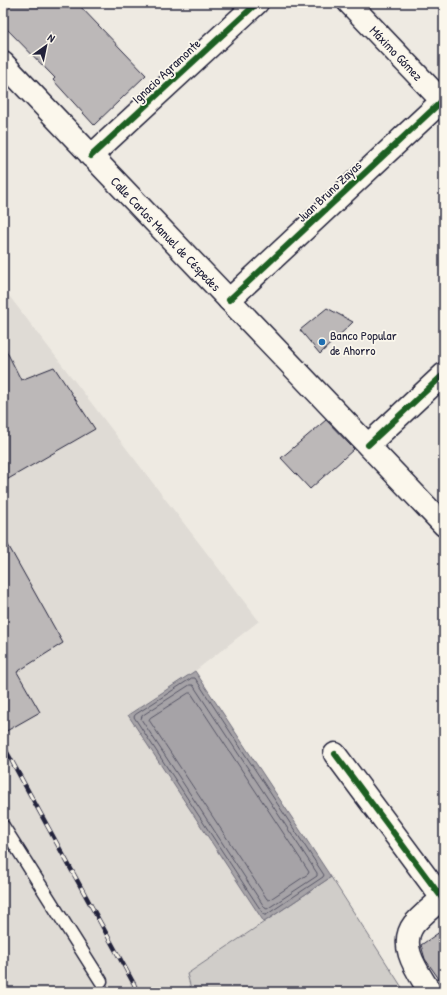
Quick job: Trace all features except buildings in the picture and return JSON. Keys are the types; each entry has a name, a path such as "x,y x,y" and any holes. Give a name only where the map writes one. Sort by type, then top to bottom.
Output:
{"street":[{"name":"Ignacio Agramonte","path":"91,156 257,3"},
{"name":"Máximo Gómez","path":"350,3 443,101"},
{"name":"Calle Carlos Manuel de Céspedes","path":"3,63 444,525"},
{"name":"Juan Bruno Zayas","path":"228,300 443,101"},
{"path":"368,445 444,374"},
{"path":"335,754 443,897 414,924 409,936 408,950 412,962 430,992"}],"lane":[{"path":"3,826 101,981"}],"shaded area":[{"path":"3,288 259,621 195,671 331,877 187,974 192,992 3,992"},
{"path":"331,877 405,992 192,992 187,974"}],"water":[{"path":"195,671 331,877 264,922 128,715"}],"railway":[{"path":"3,745 137,992"}],"cycle path":[{"path":"91,156 257,3"},
{"path":"229,300 444,99"},
{"path":"368,445 444,374"},
{"path":"335,754 442,898"}],"place":[{"name":"Banco Popular de Ahorro","path":"322,342"}]}
